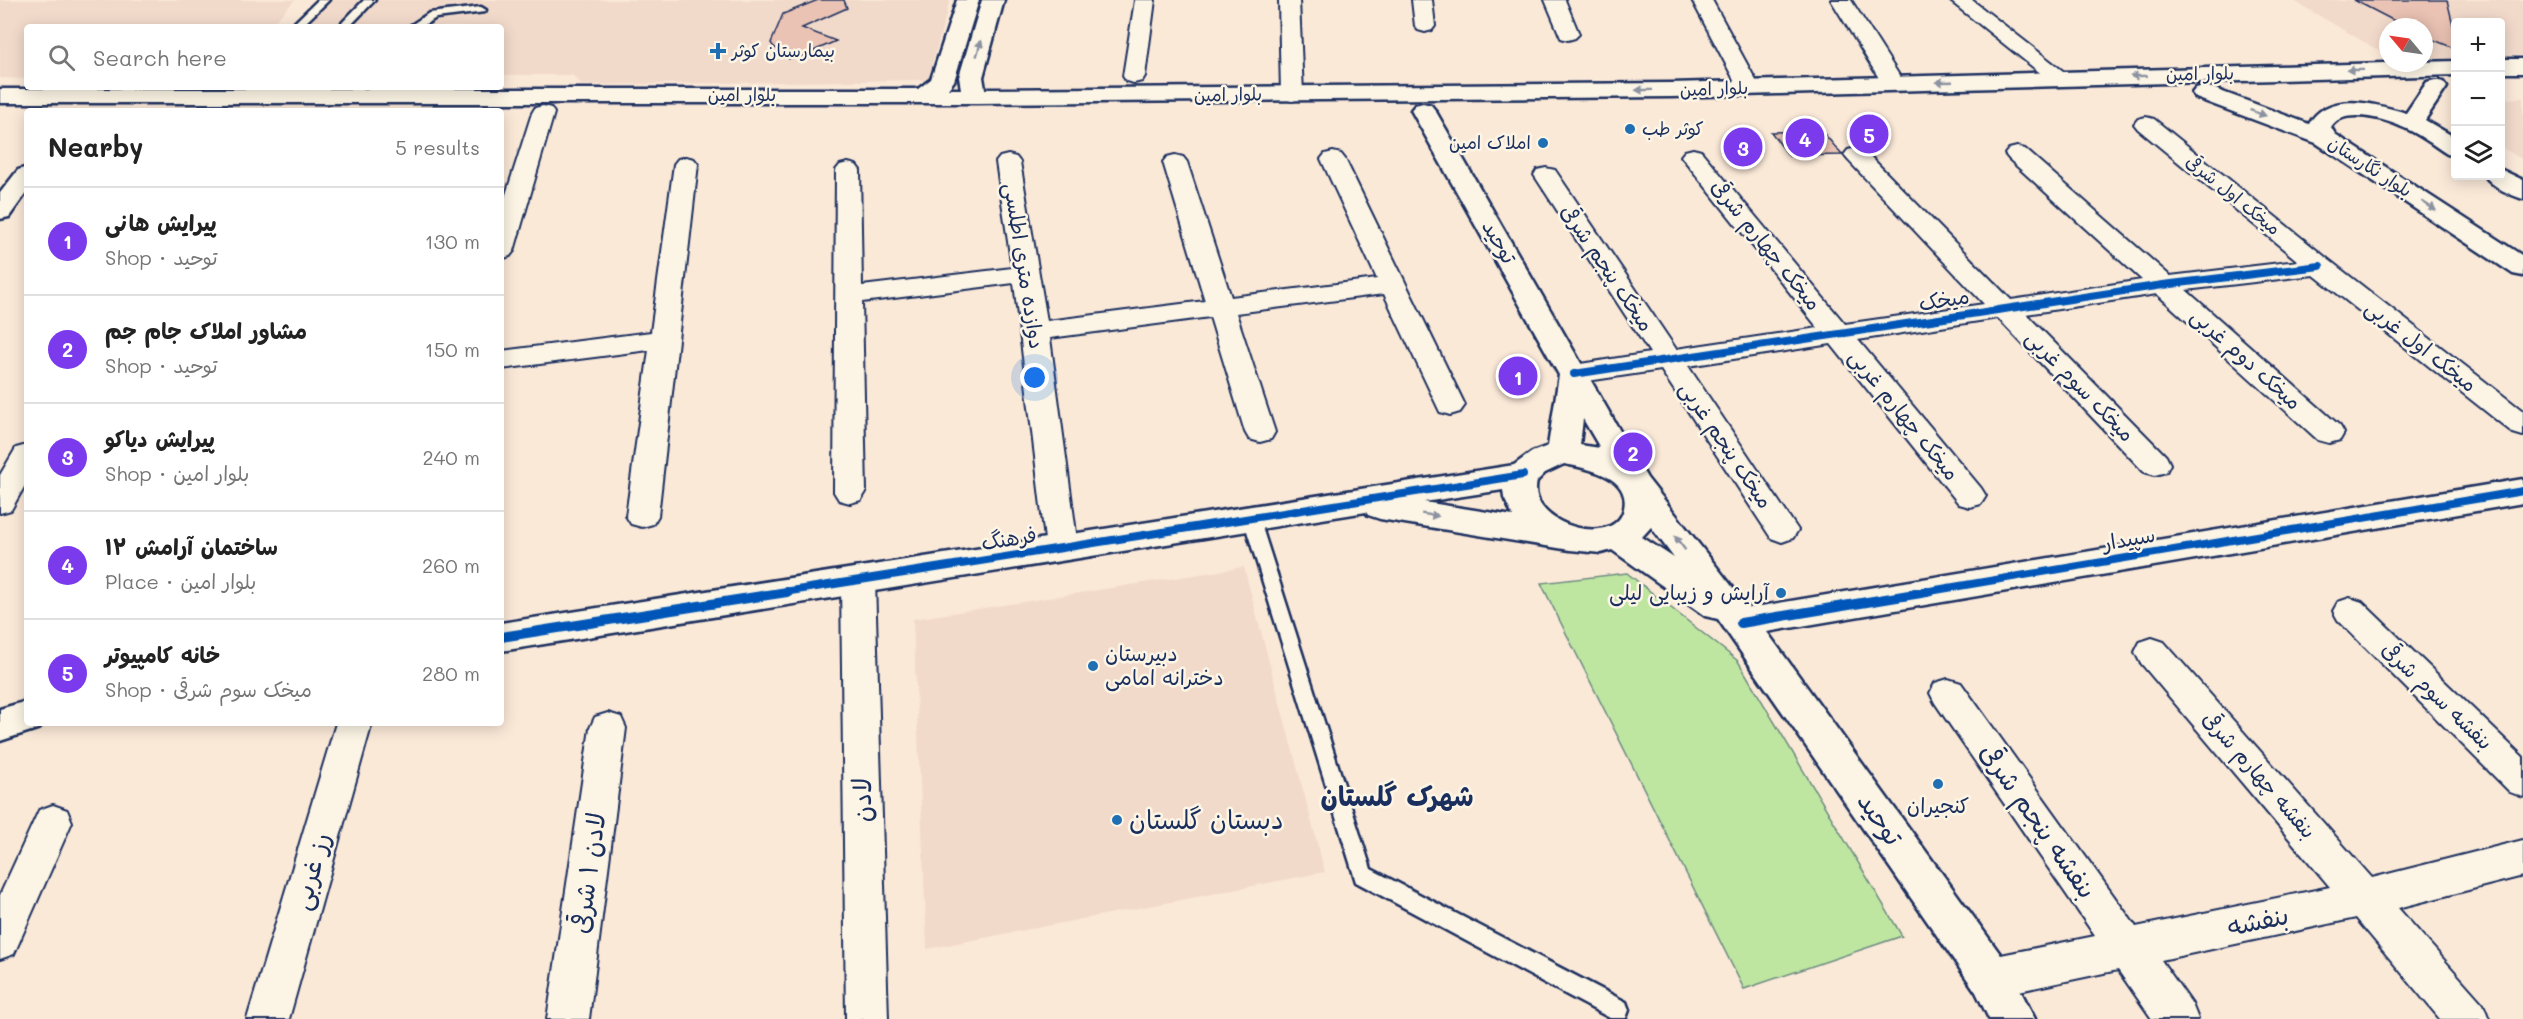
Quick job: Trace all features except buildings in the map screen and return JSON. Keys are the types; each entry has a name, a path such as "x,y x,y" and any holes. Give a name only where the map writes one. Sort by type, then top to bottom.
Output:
{"main road":[{"path":"922,96 935,89 944,75 968,0"},
{"path":"944,75 975,85 993,0"},
{"path":"2505,66 2523,66"},
{"name":"بلوار امین","path":"0,96 353,91 729,104 1202,103 1423,110 1675,99 1749,88 2451,68"},
{"name":"بلوار امین","path":"504,113 922,96 975,85 1202,103 1292,94 1675,99 2204,93 2445,87"},
{"path":"2505,86 2523,86"},
{"path":"2412,122 2445,87"},
{"name":"بلوار نگارستان","path":"2204,93 2325,138 2523,268"},
{"path":"2325,138 2319,127 2321,119 2330,112 2349,109 2373,112 2412,122 2451,146"},
{"name":"توحید","path":"1423,110 1636,484 1741,623 1991,977 2013,1019"},
{"path":"0,115 24,115"},
{"path":"0,211 24,179"},
{"path":"2505,180 2523,191"},
{"path":"1563,453 1574,374"},
{"path":"1352,503 1580,541 1599,541 1618,537 1632,529 1641,517 1644,504 1636,484 1618,466 1601,458 1563,453 1539,461 1523,476 1519,488 1521,502 1529,516 1542,527 1560,536"},
{"name":"فرهنگ","path":"504,637 1523,476"},
{"name":"سپیدار","path":"1741,623 2523,491"},
{"name":"توحید","path":"1618,537 1741,623"},
{"path":"0,725 24,718"}],"street":[{"path":"1134,75 1145,0"},
{"path":"1289,0 1292,94"},
{"path":"1422,0 1425,26"},
{"path":"1555,0 1568,34"},
{"path":"1702,0 1749,88"},
{"path":"1841,0 1893,83"},
{"path":"1959,0 2061,78"},
{"path":"504,241 543,113"},
{"name":"میخک اول شرقی","path":"2146,124 2320,266"},
{"name":"میخک دوم غربی","path":"2017,154 2329,433"},
{"name":"میخک سوم غربی","path":"1856,155 2155,464"},
{"name":"میخک چهارم شرقی","path":"1693,156 1838,334"},
{"path":"1333,159 1450,405"},
{"name":"دوازده متری اطلسی","path":"1008,162 1035,331 1062,548"},
{"path":"1175,162 1260,432"},
{"path":"642,516 686,164"},
{"path":"848,170 850,492"},
{"name":"میخک پنجم شرقی","path":"1546,175 1669,360"},
{"name":"میخک","path":"1574,374 2163,285 2320,266"},
{"name":"میخک اول غربی","path":"2320,266 2523,426"},
{"path":"848,296 1026,274"},
{"path":"1035,331 1393,285"},
{"name":"میخک چهارم غربی","path":"1838,334 1970,496"},
{"path":"504,360 664,339"},
{"name":"میخک پنجم غربی","path":"1669,360 1782,530"},
{"path":"0,457 24,454"},
{"path":"0,502 24,459"},
{"name":"لادن","path":"858,581 867,1019"},
{"name":"بنفشه سوم شرقی","path":"2350,611 2523,781"},
{"name":"بنفشه چهارم شرقی","path":"2152,652 2468,1019"},
{"name":"بنفشه پنجم شرقی","path":"1948,693 2177,1019"},
{"name":"رز غربی","path":"268,1019 353,726"},
{"name":"لادن ۱ شرقی","path":"568,1019 608,728"},
{"path":"0,940 53,822"},
{"name":"بنفشه","path":"1991,977 2366,898 2523,858"}],"lane":[{"path":"298,24 324,0"},
{"path":"346,24 370,0"},
{"path":"418,24 433,15 481,10"},
{"path":"1251,518 1363,875 1618,1010"}],"shaded area":[{"path":"0,0 295,0 272,24 24,24 24,79 0,78"},
{"name":"بیمارستان کوثر","path":"313,0 950,0 928,80 582,85 572,75 504,75 504,24 292,24"},
{"path":"2292,0 2523,0 2523,55 2505,56 2505,18 2451,18 2451,58 2433,59 2433,18 2379,18 2379,51"},
{"path":"2523,98 2523,160 2505,149 2505,99"},
{"path":"1244,567 1325,872 927,949 913,619"}],"green space":[{"path":"1627,573 1738,661 1902,936 1744,989 1541,583"}],"cycle path":[{"path":"1574,374 2163,285 2320,266"},
{"path":"504,637 1523,475"},
{"path":"1741,623 2523,491"}],"place":[{"name":"بیمارستان کوثر","path":"718,51"},
{"name":"کوثر طب","path":"1630,129"},
{"name":"خانه کامپیوتر","path":"1869,134"},
{"name":"ساختمان آرامش ۱۲","path":"1805,138"},
{"name":"املاک امین","path":"1543,143"},
{"name":"پیرایش دیاکو","path":"1743,147"},
{"name":"پیرایش هانی","path":"1518,376"},
{"name":"مشاور املاک جام جم","path":"1633,452"},
{"name":"آرایش و زیبایی لیلی","path":"1781,593"},
{"name":"دبیرستان دخترانه امامی","path":"1093,666"},
{"name":"کنجیران","path":"1938,784"},
{"name":"دبستان گلستان","path":"1117,820"}],"district":[{"name":"شهرک گلستان","path":"1397,797"}]}
